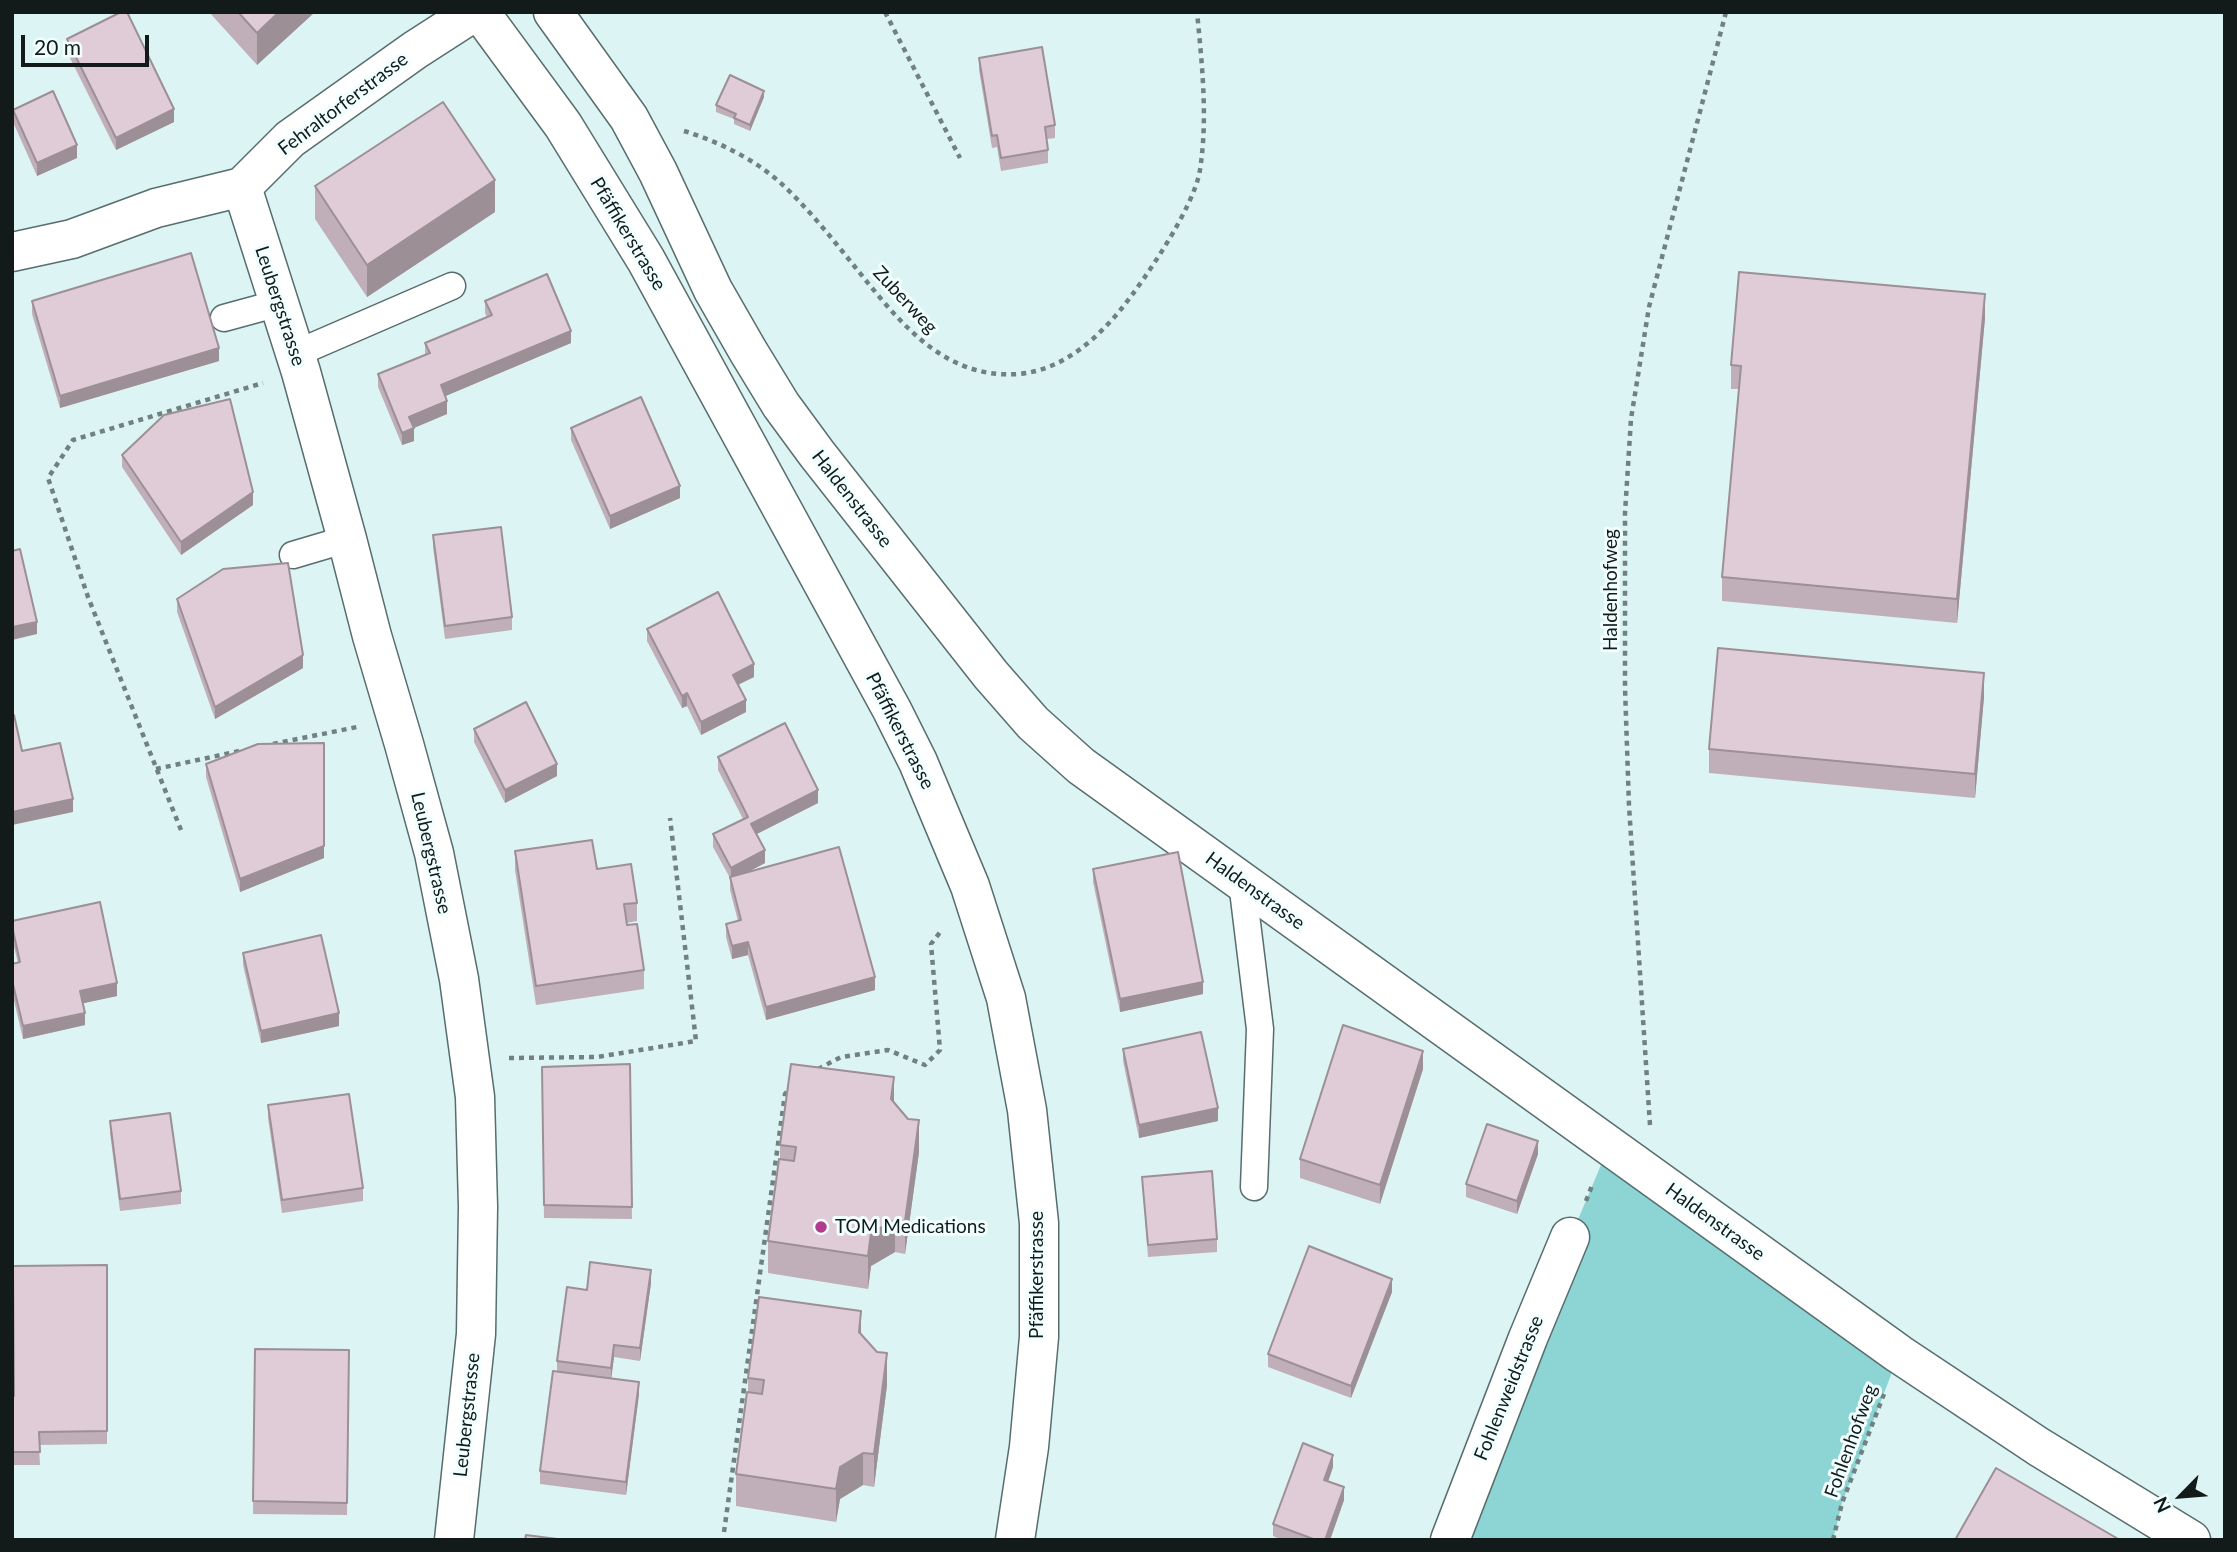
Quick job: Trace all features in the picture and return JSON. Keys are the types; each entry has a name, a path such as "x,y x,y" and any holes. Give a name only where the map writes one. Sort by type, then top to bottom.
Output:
{"street":[{"name":"Fehraltorferstrasse","path":"242,187 290,139 415,50 474,12"},
{"name":"Pfäffikerstrasse","path":"480,12 563,125 646,260 892,710 918,762 970,886 1006,998 1027,1110 1039,1223 1039,1337 1029,1447 1015,1540"},
{"name":"Haldenstrasse","path":"553,12 629,118 658,172 713,290 781,405 991,675 1033,723 1081,766 1899,1354 2039,1447 2191,1540"},
{"path":"12,252 72,239 156,208 242,187"},
{"name":"Leubergstrasse","path":"242,187 298,363 434,853 459,979 475,1097 478,1207 476,1334 454,1540"},
{"name":"Fohlenweidstrasse","path":"1450,1540 1570,1237"}],"lane":[{"path":"298,363 452,286"},
{"path":"224,318 279,303"},
{"path":"293,555 347,539"},
{"path":"1242,882 1260,1029 1254,1187"}],"path":[{"path":"885,12 960,158"},
{"name":"Zuberweg","path":"629,118 666,125 697,135 757,165 782,184 804,206 886,306 926,345 948,358 978,370 1006,375 1023,374 1043,370 1062,361 1097,336 1134,293 1189,203 1199,172 1202,130 1203,81 1197,12"},
{"name":"Haldenhofweg","path":"1654,1179 1629,806 1625,688 1625,513 1632,419 1649,307 1726,12"},
{"path":"181,830 88,597 48,478 73,440 298,363"},
{"path":"262,746 396,719"},
{"path":"156,769 249,749"},
{"path":"469,1058 597,1057 696,1041 670,818"},
{"path":"807,1075 841,1057 888,1050 925,1065 940,1050 932,944 948,922"},
{"path":"724,1532 785,1094 796,1081"},
{"path":"1570,1237 1609,1146"},
{"name":"Fohlenhofweg","path":"1833,1540 1842,1503 1899,1354"}],"shaded area":[{"path":"1609,1146 1899,1354 1842,1503 1833,1540 1450,1540 1528,1338"}],"building":[{"path":"121,12 127,12 174,109 116,138 67,39"},
{"path":"238,12 279,12 257,33"},
{"path":"1042,47 1055,125 1045,127 1048,150 1001,158 997,135 992,136 979,58"},
{"path":"730,75 764,91 750,125 734,118 736,114 716,105"},
{"path":"53,91 77,145 37,163 13,110"},
{"path":"443,102 495,180 367,265 315,186"},
{"path":"191,253 219,348 60,396 32,301"},
{"path":"1739,272 1985,294 1957,599 1722,577 1741,366 1731,365"},
{"path":"547,274 571,331 441,385 447,401 409,417 414,428 402,433 378,374 430,353 425,343 492,315 485,301"},
{"path":"641,397 680,486 610,516 571,428"},
{"path":"230,399 253,492 181,542 122,455 164,415"},
{"path":"501,527 512,617 445,626 433,535"},
{"path":"20,549 37,622 12,627 12,551"},
{"path":"288,563 303,655 215,707 177,599 223,569"},
{"path":"718,592 754,664 733,675 746,700 701,722 687,693 682,696 647,629"},
{"path":"1718,648 1984,673 1975,774 1709,749"},
{"path":"526,702 557,764 505,790 474,729"},
{"path":"14,715 22,751 60,743 73,799 12,812"},
{"path":"785,723 818,790 751,824 765,850 731,868 713,834 748,817 718,757"},
{"path":"324,743 324,846 240,879 206,764 258,744"},
{"path":"592,840 597,869 631,864 637,903 624,904 627,925 637,924 644,970 536,986 515,851"},
{"path":"839,847 875,977 766,1007 748,942 732,946 726,924 741,920 730,877"},
{"path":"1178,852 1203,982 1120,999 1093,869"},
{"path":"100,902 117,983 80,991 85,1013 23,1026 12,980 12,964 20,962 12,921"},
{"path":"321,935 339,1013 261,1031 243,953"},
{"path":"1343,1025 1423,1051 1380,1185 1300,1159"},
{"path":"1201,1032 1218,1108 1139,1125 1123,1049"},
{"path":"630,1064 632,1207 544,1205 542,1067"},
{"path":"791,1064 894,1077 891,1099 908,1119 919,1120 905,1221 895,1220 871,1233 868,1256 768,1241 779,1159 794,1161 796,1147 780,1145"},
{"path":"349,1094 363,1188 282,1200 268,1105"},
{"path":"170,1113 181,1191 120,1199 110,1121"},
{"path":"1487,1124 1538,1141 1517,1201 1466,1184"},
{"path":"1212,1171 1217,1239 1148,1245 1142,1177"},
{"path":"1309,1246 1392,1279 1351,1386 1268,1354"},
{"path":"590,1262 651,1270 640,1348 614,1345 611,1368 557,1361 567,1287 587,1290"},
{"path":"107,1265 107,1431 39,1432 40,1452 12,1452 13,1266"},
{"path":"759,1297 861,1311 859,1332 877,1352 887,1353 874,1454 863,1453 840,1467 836,1489 736,1474 747,1392 762,1394 764,1380 748,1378"},
{"path":"255,1349 349,1350 347,1503 253,1501"},
{"path":"553,1371 639,1382 626,1482 540,1471"},
{"path":"1303,1443 1333,1455 1324,1480 1344,1487 1325,1540 1316,1540 1273,1524"},
{"path":"1996,1468 2120,1540 1955,1540"},
{"path":"526,1535 565,1540 525,1540"}],"place":[{"name":"TOM Medications","path":"821,1227"}]}
